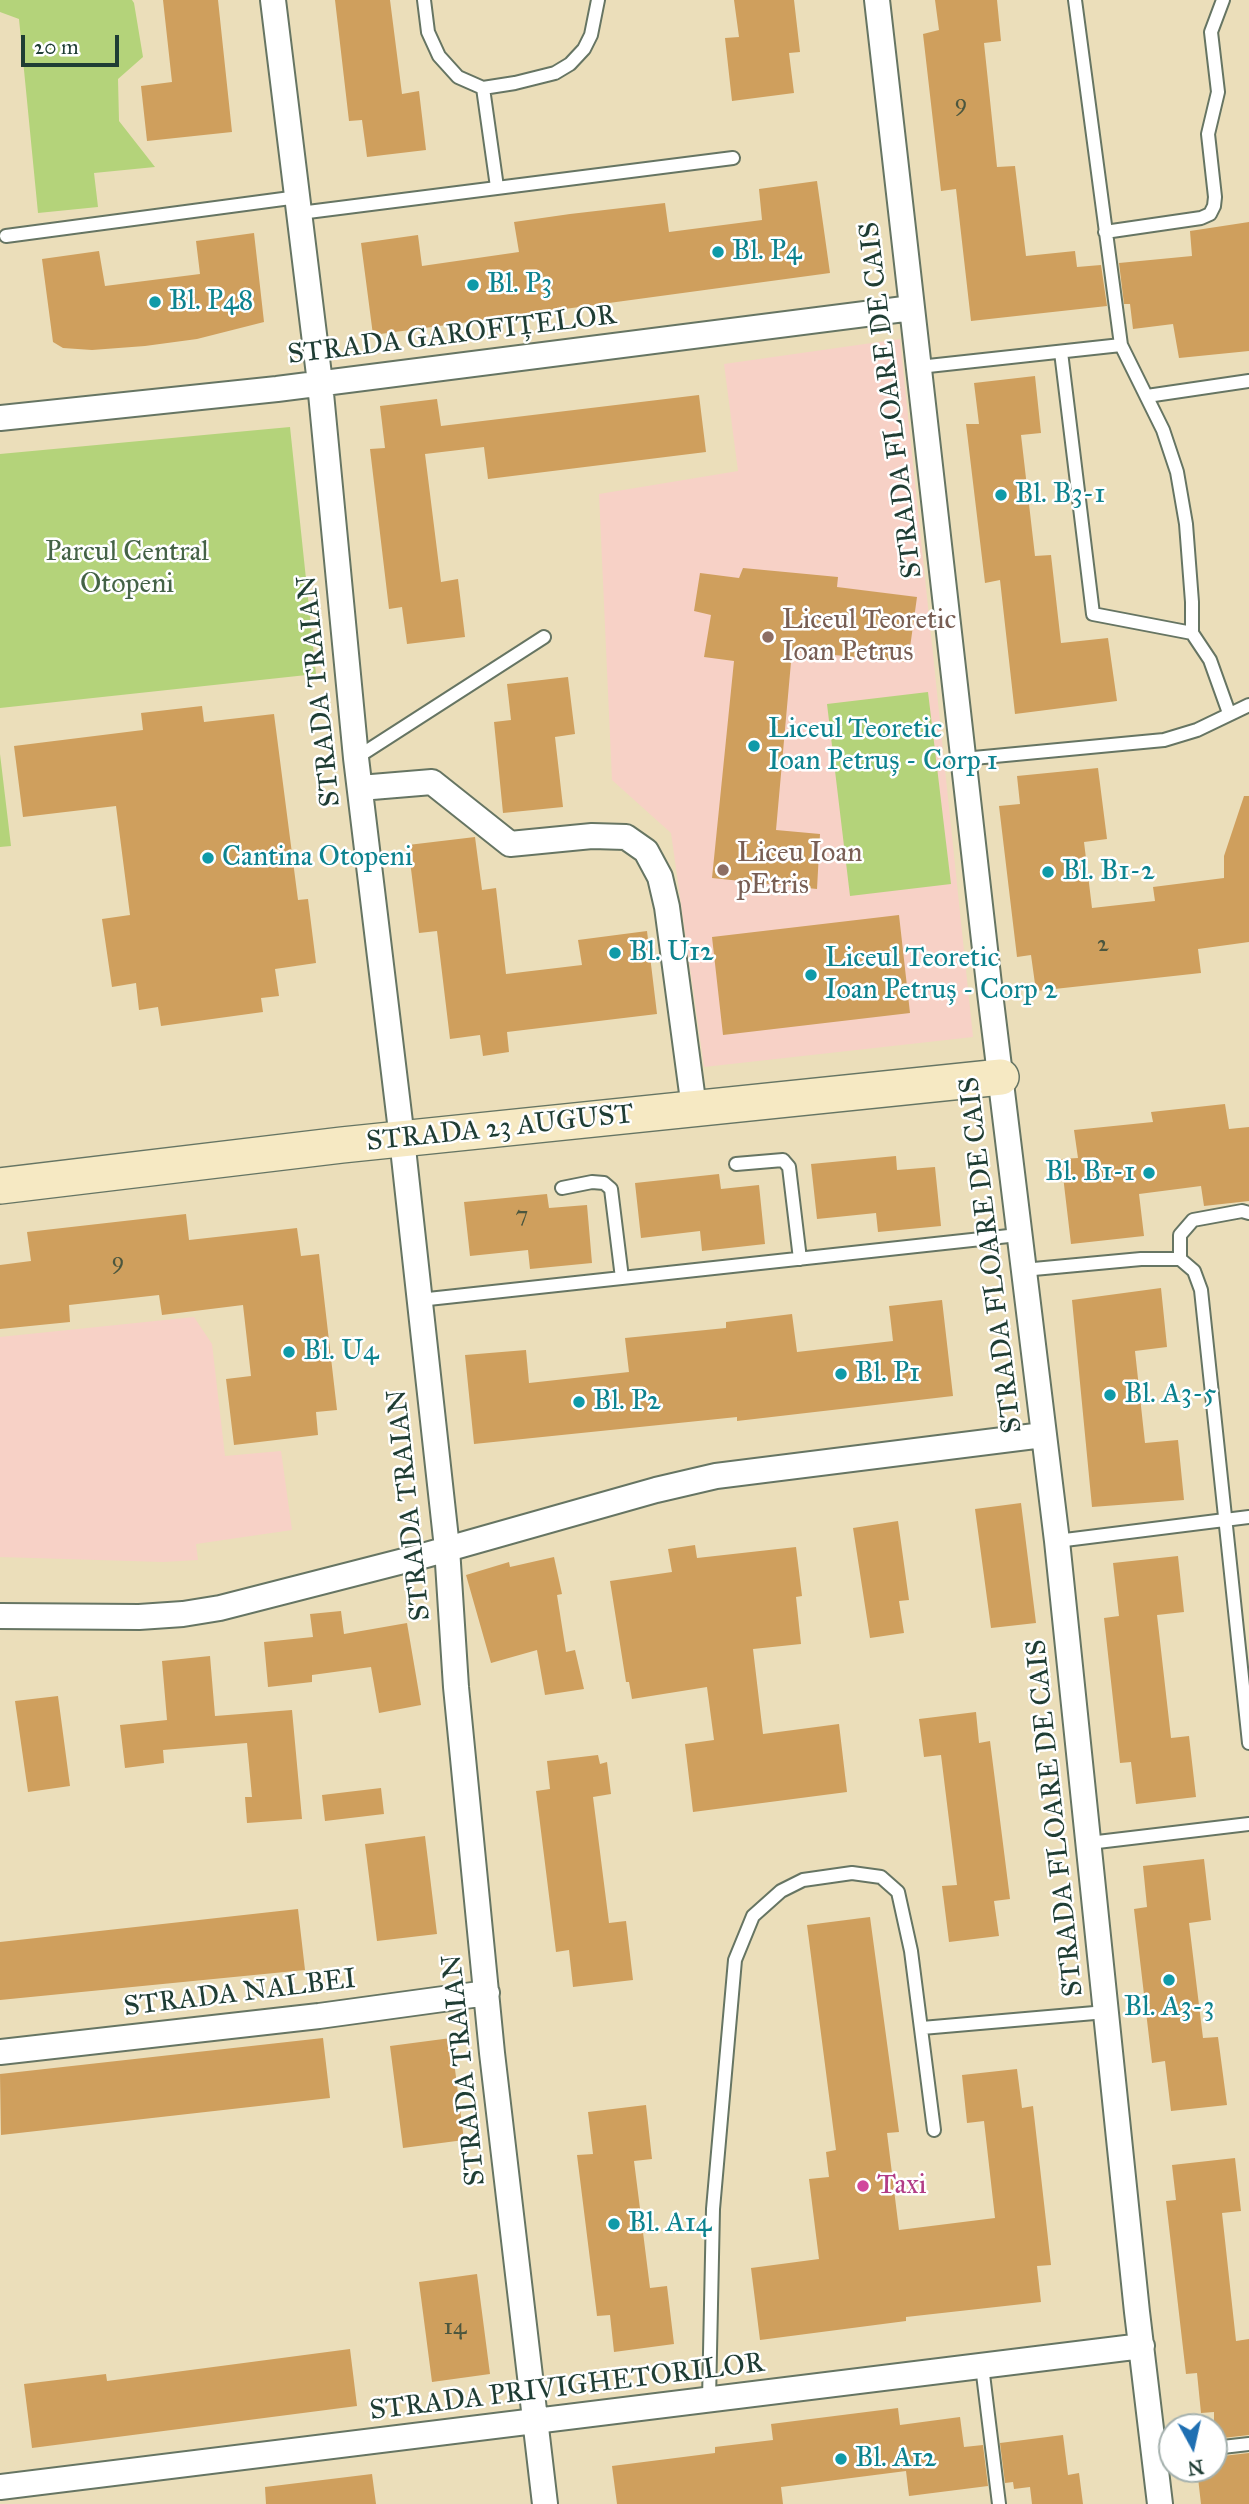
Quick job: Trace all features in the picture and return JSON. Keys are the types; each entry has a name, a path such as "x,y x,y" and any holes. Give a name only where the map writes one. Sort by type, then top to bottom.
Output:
{"main road":[{"name":"STRADA 23 AUGUST","path":"0,1186 402,1139 1001,1077"}],"street":[{"name":"STRADA TRAIAN","path":"273,0 320,383 359,788 402,1139 447,1548 456,1687 486,1993 545,2504"},
{"name":"STRADA FLOARE DE CAIS","path":"877,0 1018,1235 1057,1541 1136,2312 1159,2455 1160,2504"},
{"name":"STRADA GAROFIȚELOR","path":"0,418 320,383 912,308"},
{"path":"359,788 432,782 510,844 592,835 626,837 646,851 660,877 667,907 694,1108"},
{"path":"0,1616 139,1617 220,1608 716,1476 1044,1435"},
{"name":"STRADA NALBEI","path":"0,2053 319,2016 486,1993"},
{"name":"STRADA PRIVIGHETORILOR","path":"0,2487 1142,2346"}],"lane":[{"path":"424,0 428,32 439,56 457,77 483,88 555,73 570,64 592,35 598,0"},
{"path":"1075,0 1121,345 1163,430 1177,471 1186,524 1192,633 1210,660 1229,713"},
{"path":"1105,232 1201,218 1210,214 1215,197 1208,134 1218,92 1212,25 1223,0"},
{"path":"483,88 496,187"},
{"path":"6,236 496,187 733,158"},
{"path":"919,367 1121,345"},
{"path":"1060,352 1093,614 1192,633"},
{"path":"1147,396 1249,381"},
{"path":"356,758 544,637"},
{"path":"963,759 1164,740 1197,730 1249,705"},
{"path":"736,1164 783,1160 789,1167 800,1259"},
{"path":"562,1188 592,1182 604,1183 611,1189 622,1278"},
{"path":"1180,1259 1180,1235 1193,1220 1242,1211 1249,1213"},
{"path":"419,1300 1018,1235"},
{"path":"1023,1270 1140,1259 1180,1259 1194,1271 1201,1290 1249,1743"},
{"path":"1057,1541 1249,1517"},
{"path":"1089,1843 1249,1824"},
{"path":"709,2400 713,2208 735,1960 753,1916 781,1891 803,1880 852,1873 881,1877 898,1892 911,1951 934,2130"},
{"path":"922,2028 1107,2012"},
{"path":"982,2366 999,2504"},
{"path":"1228,2446 1249,2444"}],"shaded area":[{"name":"Liceul Teoretic Ioan Petrus","path":"900,339 973,1037 704,1067 671,833 612,780 599,494 738,471 724,364"},
{"path":"194,1317 212,1344 225,1456 281,1451 292,1530 196,1544 198,1560 163,1562 0,1557 0,1337"}],"green space":[{"path":"0,0 132,0 134,3 143,57 118,79 119,121 155,167 94,173 98,207 38,213 19,19 0,12"},
{"name":"Parcul Central Otopeni","path":"290,427 316,674 0,708 0,454"},
{"path":"928,692 951,884 850,896 827,704"},
{"path":"0,754 11,846 0,847"}],"building":[{"path":"163,0 218,0 232,132 147,141 141,86 172,82"},
{"path":"335,0 390,0 402,94 419,91 426,150 367,157 362,120 349,121"},
{"path":"734,0 794,0 800,52 789,53 794,93 732,101 725,38 739,37"},
{"path":"935,0 997,0 1001,41 984,43 997,167 1015,166 1026,256 1075,251 1077,267 1101,265 1107,306 971,321 956,189 941,191 923,34 939,30"},
{"path":"817,181 830,273 373,335 361,243 418,235 422,266 519,252 514,222 570,214 665,203 669,232 762,220 759,189"},
{"path":"1249,222 1249,351 1179,358 1173,324 1133,329 1130,304 1124,304 1119,263 1192,256 1190,231"},
{"name":"Bl. P48","path":"254,233 264,322 197,339 145,346 92,350 63,348 53,342 42,259 99,251 105,286 200,274 196,241"},
{"name":"Bl. B3-1","path":"1035,376 1041,433 1021,435 1035,556 1051,555 1061,643 1108,638 1117,701 1015,714 1000,580 985,583 966,424 979,424 974,383"},
{"path":"699,395 706,452 488,479 484,447 425,454 441,582 458,579 465,637 407,644 402,607 389,609 370,449 385,448 380,406 437,399 441,426"},
{"name":"Liceul Teoretic Ioan Petruș - Corp 1","path":"743,568 838,577 837,587 917,597 908,662 792,651 776,830 820,834 817,889 712,878 734,661 704,657 711,615 694,611 700,573 739,578"},
{"path":"568,677 575,734 555,737 563,807 503,813 494,722 511,720 507,684"},
{"name":"Cantina Otopeni","path":"202,706 204,722 274,714 298,900 308,899 316,963 275,969 279,996 261,998 263,1012 161,1026 158,1007 139,1010 136,983 112,987 102,919 130,915 116,806 23,817 14,746 143,730 141,713"},
{"name":"Bl. B1-2","path":"1098,768 1107,839 1084,842 1092,908 1155,901 1153,887 1224,878 1224,856 1244,796 1249,796 1249,942 1198,949 1201,973 1036,991 1031,955 1017,957 999,806 1020,804 1017,776"},
{"name":"Bl. U12","path":"475,837 482,890 496,888 506,974 582,965 578,940 647,931 657,1014 507,1032 509,1052 483,1056 480,1035 450,1039 437,931 419,933 408,845"},
{"name":"Liceul Teoretic Ioan Petruș - Corp 2","path":"899,915 910,1013 723,1035 712,937"},
{"name":"Bl. B1-1","path":"1225,1104 1229,1129 1249,1127 1249,1201 1204,1206 1201,1186 1139,1194 1144,1236 1071,1244 1061,1159 1078,1158 1074,1130 1153,1122 1151,1112"},
{"path":"896,1156 897,1170 935,1167 941,1226 878,1232 876,1213 817,1219 811,1164"},
{"path":"719,1174 721,1189 759,1185 765,1244 702,1251 700,1231 641,1238 635,1183"},
{"path":"547,1194 549,1208 587,1205 592,1263 530,1269 528,1250 470,1256 464,1202"},
{"name":"Bl. U4","path":"186,1214 189,1240 297,1228 301,1256 319,1254 337,1410 316,1412 318,1435 234,1445 226,1379 251,1376 243,1305 162,1315 159,1295 69,1305 70,1322 0,1329 0,1265 31,1261 27,1232"},
{"name":"Bl. A3-5","path":"1161,1288 1167,1347 1135,1351 1145,1443 1178,1440 1184,1500 1092,1507 1072,1300"},
{"path":"942,1300 953,1396 737,1421 737,1417 474,1444 465,1355 526,1350 529,1383 629,1372 625,1338 726,1328 726,1322 792,1314 797,1352 893,1341 889,1306"},
{"path":"1021,1503 1036,1623 991,1628 975,1509"},
{"path":"898,1521 909,1600 899,1601 904,1633 870,1638 853,1528"},
{"path":"695,1545 697,1558 796,1547 802,1596 796,1597 801,1644 753,1649 763,1734 839,1724 847,1792 693,1812 685,1744 714,1740 707,1687 632,1699 629,1682 626,1682 610,1581 672,1572 668,1549"},
{"path":"1178,1556 1184,1612 1157,1615 1171,1738 1189,1736 1196,1797 1136,1804 1131,1762 1120,1763 1104,1618 1119,1616 1113,1563"},
{"path":"554,1557 562,1594 557,1595 566,1652 575,1650 584,1689 545,1695 537,1650 491,1663 466,1575 509,1562 510,1567"},
{"path":"341,1611 344,1634 407,1623 421,1705 379,1713 371,1667 312,1675 312,1682 268,1687 264,1642 313,1637 310,1614"},
{"path":"210,1656 215,1716 292,1710 302,1819 247,1823 245,1797 252,1797 247,1743 163,1750 164,1763 125,1768 120,1725 167,1720 162,1661"},
{"path":"58,1696 70,1786 28,1792 15,1701"},
{"path":"976,1712 979,1743 990,1741 1010,1899 994,1901 999,1936 949,1942 942,1886 957,1885 941,1755 924,1757 919,1719"},
{"path":"598,1755 600,1764 607,1762 611,1794 593,1797 609,1923 626,1921 633,1980 573,1987 569,1950 556,1952 536,1791 550,1789 547,1761"},
{"path":"381,1788 384,1814 325,1821 322,1795"},
{"path":"425,1836 437,1934 377,1941 365,1844"},
{"name":"Bl. A3-3","path":"1204,1859 1211,1920 1189,1923 1203,2038 1218,2037 1227,2105 1171,2111 1165,2061 1152,2063 1134,1909 1147,1907 1143,1866"},
{"path":"298,1909 305,1970 0,2000 0,1942"},
{"path":"870,1917 899,2132 887,2133 899,2230 995,2218 984,2121 967,2123 962,2075 1017,2069 1022,2108 1033,2106 1051,2265 1037,2266 1041,2302 906,2317 906,2321 760,2340 751,2268 819,2259 809,2179 829,2177 826,2152 836,2150 807,1925"},
{"path":"323,2038 330,2098 1,2135 0,2074"},
{"path":"451,2038 464,2140 403,2148 390,2046"},
{"name":"Bl. A14","path":"646,2105 652,2159 634,2161 650,2288 667,2286 674,2344 614,2352 610,2315 597,2316 577,2155 593,2154 588,2112"},
{"path":"1235,2158 1241,2211 1222,2213 1236,2341 1249,2339 1249,2435 1228,2437 1228,2413 1201,2413 1197,2373 1186,2374 1166,2201 1176,2200 1172,2165"},
{"path":"477,2274 490,2374 432,2382 419,2282"},
{"path":"350,2349 357,2406 32,2448 24,2384 106,2374 107,2381"},
{"name":"Bl. A12","path":"898,2408 900,2425 960,2417 964,2447 983,2445 988,2486 909,2496 906,2471 781,2487 783,2504 617,2504 612,2466 715,2453 715,2447 773,2440 771,2424"},
{"path":"1063,2435 1068,2475 1079,2473 1083,2504 1032,2504 1030,2487 1014,2489 1013,2482 1005,2483 1000,2443"},
{"path":"1249,2453 1249,2504 1201,2504 1199,2483 1228,2483 1228,2455"},
{"path":"372,2474 376,2504 266,2504 265,2487"}],"place":[{"name":"Bl. P4","path":"718,252"},
{"name":"Bl. P3","path":"473,285"},
{"name":"Bl. P48","path":"155,302"},
{"name":"Bl. B3-1","path":"1001,495"},
{"name":"Liceul Teoretic Ioan Petrus","path":"768,637"},
{"name":"Liceul Teoretic Ioan Petruș - Corp 1","path":"754,746"},
{"name":"Cantina Otopeni","path":"208,858"},
{"name":"Liceu Ioan pEtris","path":"723,870"},
{"name":"Bl. B1-2","path":"1048,872"},
{"name":"Bl. U12","path":"615,953"},
{"name":"Liceul Teoretic Ioan Petruș - Corp 2","path":"811,975"},
{"name":"Bl. B1-1","path":"1149,1173"},
{"name":"Bl. U4","path":"289,1352"},
{"name":"Bl. P1","path":"841,1374"},
{"name":"Bl. A3-5","path":"1110,1395"},
{"name":"Bl. P2","path":"579,1402"},
{"name":"Bl. A3-3","path":"1169,1980"},
{"name":"Taxi","path":"863,2186"},
{"name":"Bl. A14","path":"614,2224"},
{"name":"Bl. A12","path":"841,2459"}]}
